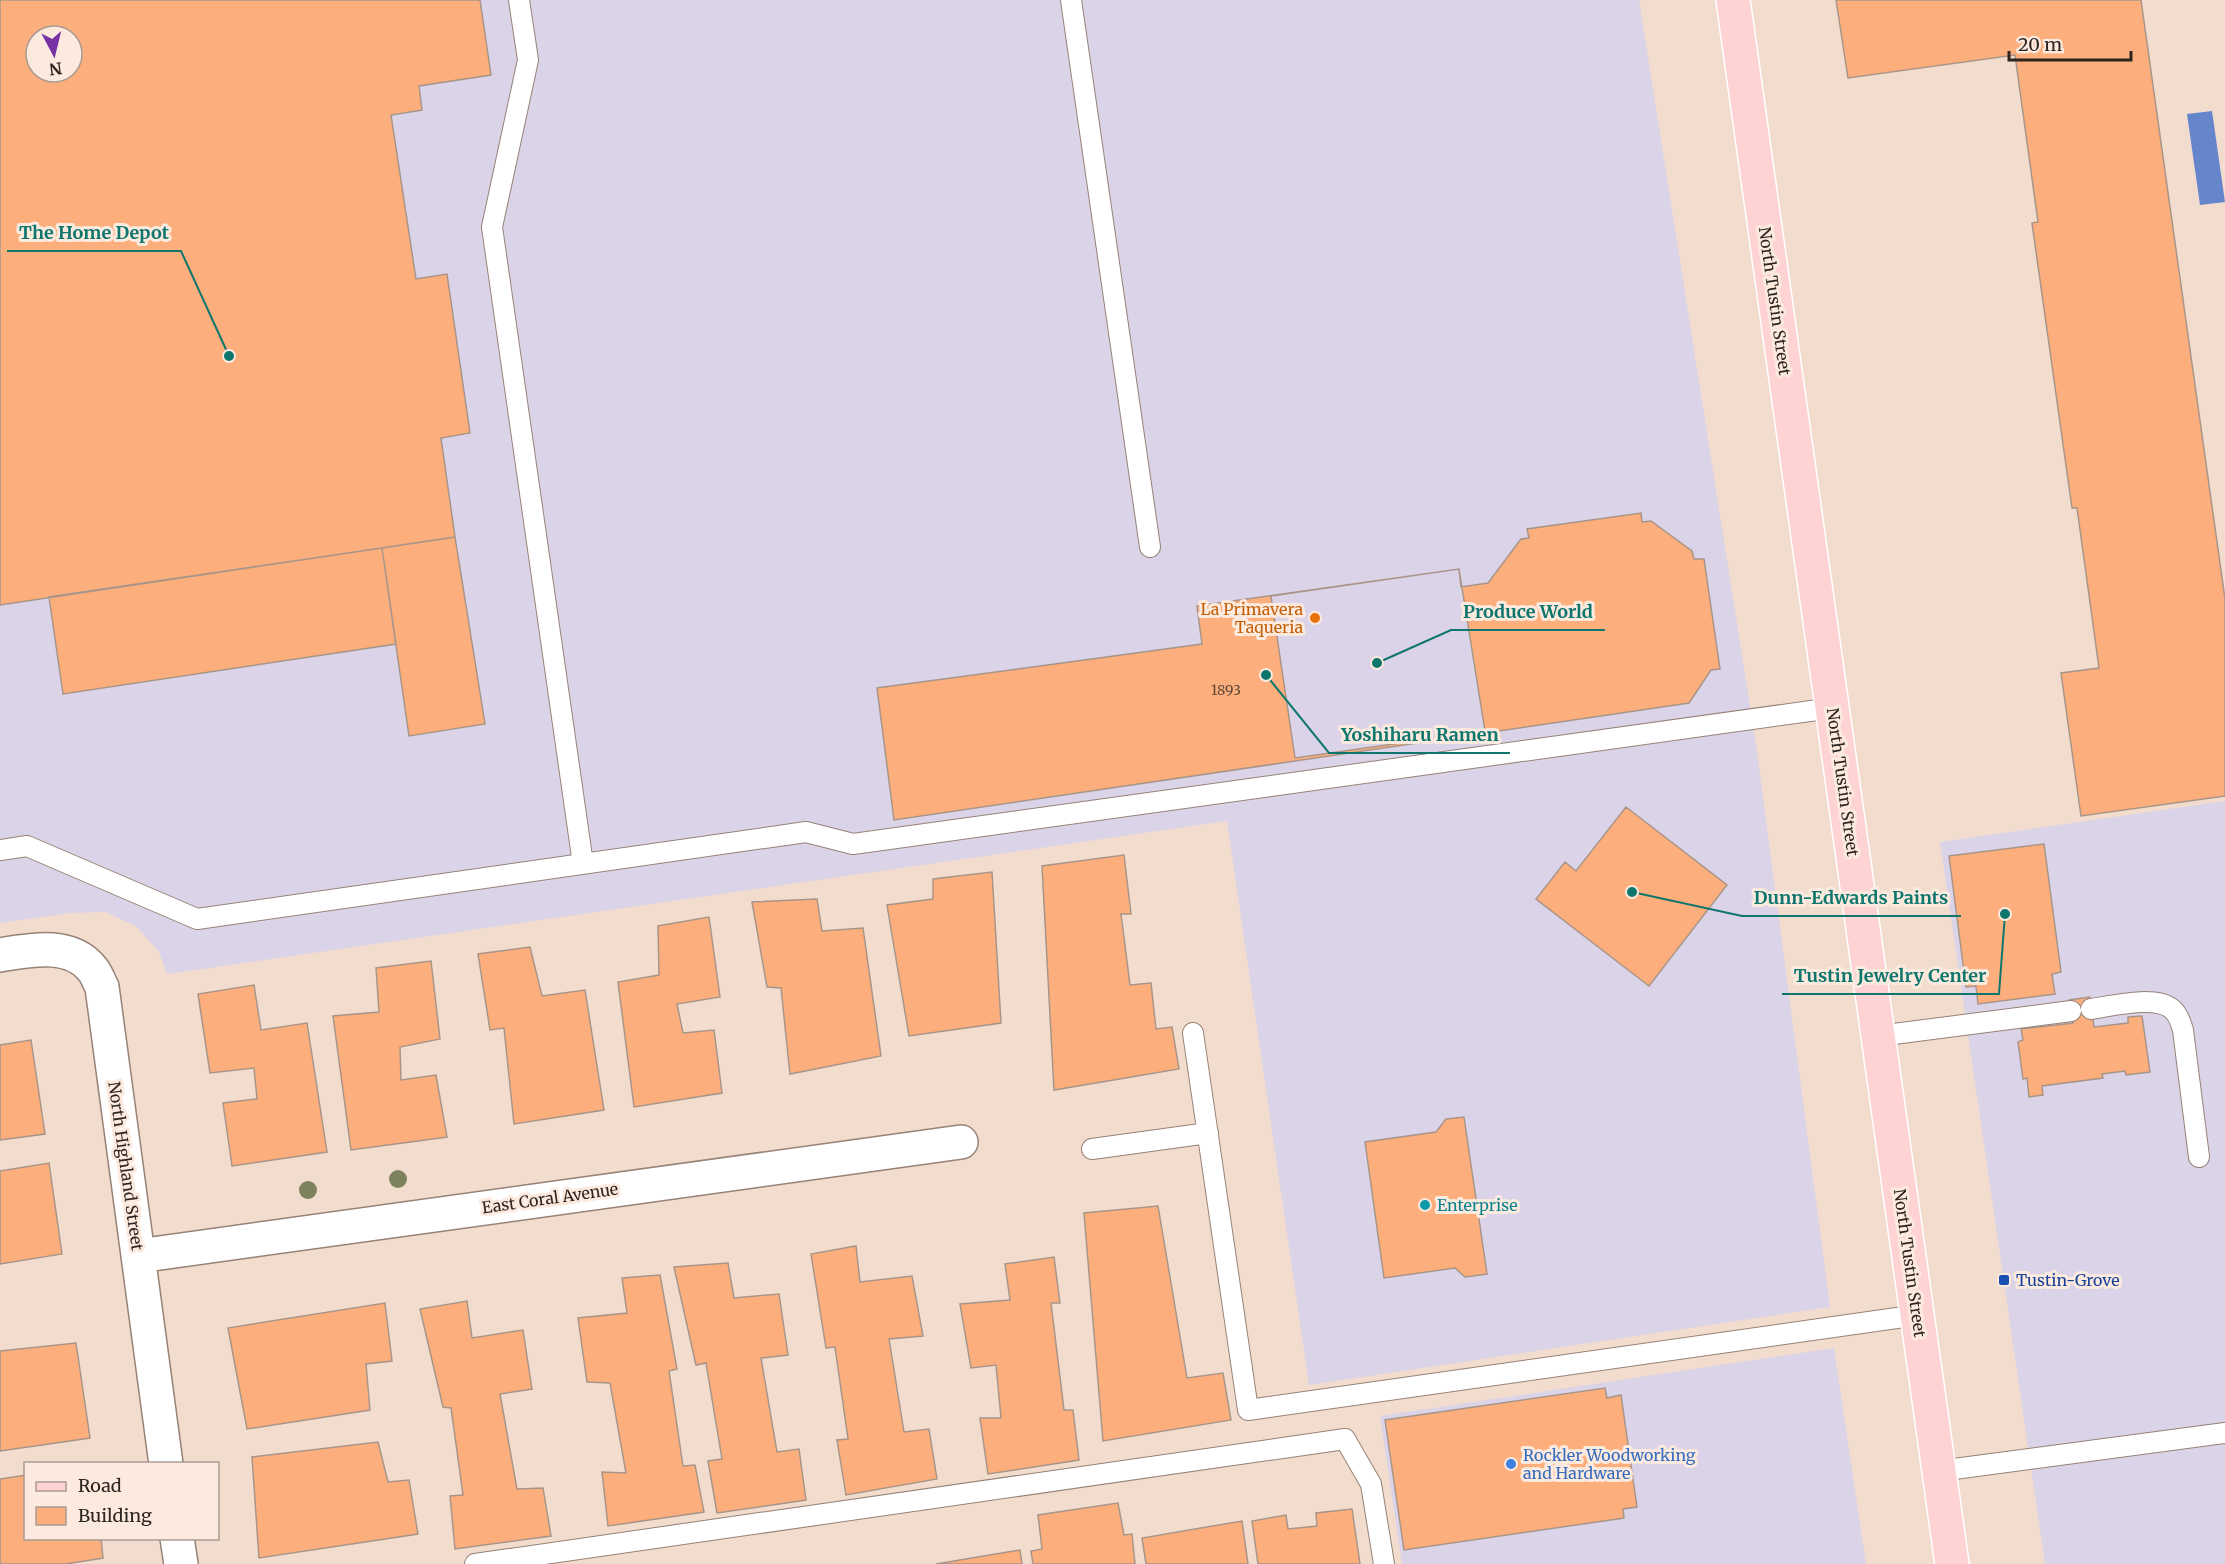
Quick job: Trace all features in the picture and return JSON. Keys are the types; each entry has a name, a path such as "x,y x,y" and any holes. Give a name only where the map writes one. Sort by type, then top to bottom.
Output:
{"main road":[{"name":"North Tustin Street","path":"1733,0 1952,1564"}],"street":[{"name":"North Highland Street","path":"0,955 38,949 58,950 77,956 93,970 102,987 166,1462"},
{"name":"East Coral Avenue","path":"138,1256 961,1142"},
{"path":"177,1540 181,1564"}],"lane":[{"path":"519,0 528,60 492,227 583,864"},
{"path":"1071,0 1150,547"},
{"path":"0,850 27,846 196,919 806,832 853,844 1832,708"},
{"path":"2091,1009 2148,1002 2159,1003 2172,1009 2180,1019 2199,1157"},
{"path":"1878,1036 2071,1011"},
{"path":"1193,1033 1248,1410 1918,1315"},
{"path":"1092,1149 1208,1133"},
{"path":"1939,1471 2225,1433"},
{"path":"475,1564 1345,1439 1371,1484 1384,1564"}],"shaded area":[{"path":"0,0 1639,0 1756,744 1830,1307 1309,1385 1227,821 167,974 159,952 136,926 105,912 70,913 0,923"},
{"path":"2225,801 2225,1564 2045,1564 1940,842"},
{"path":"1834,1348 1866,1564 1402,1564 1380,1416"}],"water":[{"path":"2212,111 2225,202 2200,205 2187,114"}],"building":[{"path":"0,0 480,0 491,75 419,86 422,110 391,115 416,279 447,274 470,433 441,438 455,537 0,605"},
{"path":"1836,0 2141,0 2225,599 2225,796 2081,816 2061,673 2099,668 2077,508 2072,508 2032,223 2038,222 2015,55 1848,78"},
{"path":"1641,513 1642,522 1651,521 1692,551 1694,559 1704,559 1720,669 1711,670 1689,703 894,820 877,688 1202,644 1197,606 1459,569 1461,587 1488,583 1521,539 1529,538 1527,529"},
{"path":"455,537 485,724 409,736 382,548"},
{"path":"382,548 396,644 63,694 49,597"},
{"path":"1459,569 1485,731 1295,758 1271,596"},
{"path":"1626,807 1727,885 1649,986 1536,899 1565,862 1576,871"},
{"path":"2044,844 2061,972 2052,974 2055,994 1978,1004 1976,986 1966,987 1949,856"},
{"path":"1124,855 1131,914 1121,914 1130,985 1151,983 1156,1029 1172,1027 1179,1069 1054,1090 1042,866"},
{"path":"992,872 1001,1023 909,1036 887,905 933,899 933,879"},
{"path":"817,899 822,931 863,928 881,1056 790,1074 781,988 767,987 752,902"},
{"path":"709,917 720,997 677,1004 683,1033 714,1030 722,1093 634,1107 618,982 659,975 658,926"},
{"path":"530,947 542,996 585,990 604,1110 514,1124 504,1028 490,1030 478,954"},
{"path":"431,961 440,1039 400,1047 401,1080 436,1075 447,1137 351,1150 333,1016 379,1012 376,968"},
{"path":"254,985 261,1030 307,1023 327,1152 232,1166 223,1103 257,1099 254,1068 210,1073 198,994"},
{"path":"2090,997 2094,1027 2128,1023 2128,1017 2142,1016 2150,1072 2126,1075 2125,1071 2102,1074 2103,1078 2042,1086 2043,1095 2029,1097 2027,1078 2023,1079 2018,1042 2023,1040 2021,1029 2073,1023 2069,1000"},
{"path":"31,1040 45,1134 0,1140 0,1045"},
{"name":"Enterprise","path":"1464,1117 1487,1274 1465,1277 1455,1268 1384,1278 1365,1142 1436,1132 1446,1119"},
{"path":"49,1163 62,1254 0,1264 0,1171"},
{"path":"1158,1206 1187,1378 1223,1373 1231,1420 1103,1441 1084,1213"},
{"path":"856,1246 860,1282 912,1276 923,1336 889,1339 904,1432 929,1429 937,1479 846,1495 837,1440 848,1439 835,1347 826,1348 811,1254"},
{"path":"1054,1257 1060,1303 1051,1303 1064,1410 1073,1410 1079,1460 988,1474 980,1418 1001,1418 996,1365 971,1368 960,1304 1010,1300 1005,1264"},
{"path":"728,1263 734,1298 779,1294 788,1355 761,1358 777,1452 799,1449 806,1500 717,1513 708,1461 722,1459 706,1363 696,1365 674,1267"},
{"path":"660,1275 677,1369 669,1371 683,1466 695,1465 704,1512 608,1526 602,1472 626,1473 610,1383 587,1382 578,1318 627,1313 622,1278"},
{"path":"467,1301 472,1338 523,1330 532,1389 500,1394 517,1489 543,1488 551,1536 455,1549 450,1496 463,1495 451,1408 443,1407 420,1309"},
{"path":"385,1303 392,1361 366,1364 370,1410 247,1429 228,1328"},
{"path":"76,1343 90,1438 0,1451 0,1351"},
{"name":"Rockler Woodworking and Hardware","path":"1605,1388 1607,1398 1621,1395 1637,1507 1623,1509 1624,1518 1404,1550 1385,1420"},
{"path":"378,1442 388,1482 409,1480 418,1534 259,1558 252,1457"},
{"path":"24,1475 24,1540 101,1540 103,1558 66,1564 0,1564 0,1479"},
{"path":"1118,1503 1124,1535 1132,1534 1135,1564 1033,1564 1031,1551 1042,1549 1038,1515"},
{"path":"1352,1509 1360,1564 1258,1564 1252,1521 1286,1515 1288,1529 1317,1526 1316,1513"},
{"path":"1242,1521 1248,1564 1146,1564 1142,1538"},
{"path":"1020,1550 1022,1564 936,1564"}],"place":[{"name":"The Home Depot","path":"229,356"},
{"name":"La Primavera Taqueria","path":"1315,618"},
{"name":"Produce World","path":"1377,663"},
{"name":"Yoshiharu Ramen","path":"1266,675"},
{"name":"Dunn-Edwards Paints","path":"1632,892"},
{"name":"Tustin Jewelry Center","path":"2005,914"},
{"name":"Enterprise","path":"1425,1205"},
{"name":"Tustin-Grove","path":"2004,1280"},
{"name":"Rockler Woodworking and Hardware","path":"1511,1464"}]}
